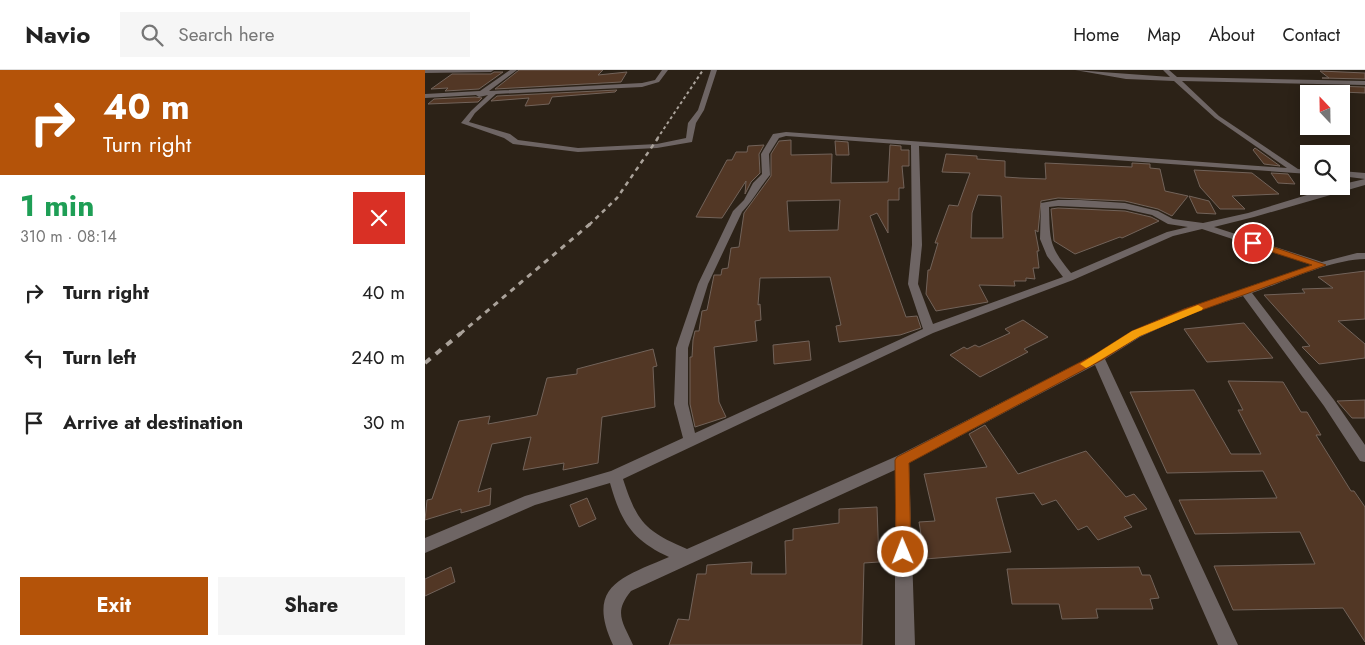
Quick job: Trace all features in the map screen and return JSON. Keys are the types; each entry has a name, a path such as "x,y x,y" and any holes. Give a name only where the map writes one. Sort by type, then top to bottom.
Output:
{"street":[{"path":"425,71 491,70"},
{"path":"479,95 514,70"},
{"path":"425,96 479,95 642,85 657,81 665,70"},
{"path":"493,94 473,112 465,123 507,136 516,142 550,147 578,150 657,146 689,140 693,123 701,110 714,70"},
{"path":"1078,70 1174,79 1365,83"},
{"path":"1166,70 1217,117 1296,171"},
{"path":"425,76 433,71"},
{"path":"629,94 637,92 642,85"},
{"path":"690,440 681,404 682,348 703,284 738,211 748,201 756,185 766,175 765,154 776,136 786,134 915,142 1300,171"},
{"path":"915,142 917,245 913,284 929,330"},
{"path":"1350,174 1365,176"},
{"path":"425,546 531,500 615,476 929,330 1069,278 1154,241 1202,226 1251,215 1365,182"},
{"path":"1069,278 1052,256 1045,239 1044,205 1073,203 1125,206 1155,213 1171,222 1202,226 1321,265"},
{"path":"623,645 610,619 612,605 618,592 625,585 902,460 1098,358 1136,334 1187,311 1321,265 1357,256 1365,256"},
{"path":"1246,292 1329,403 1365,457"},
{"path":"1098,358 1228,645"},
{"path":"902,460 905,645"},
{"path":"615,476 631,523 644,536 687,558"}],"building":[{"path":"519,70 603,70 598,75 627,72 621,82 495,89"},
{"path":"1320,71 1365,73 1365,79 1322,78 1329,78"},
{"path":"503,72 479,89 445,91 448,88 431,89 452,74 491,74"},
{"path":"1350,87 1365,87 1365,93 1350,92"},
{"path":"617,90 615,92 552,97 549,104 525,106 529,98 491,101 497,96"},
{"path":"482,98 478,102 428,104 434,99"},
{"path":"791,140 791,155 832,154 831,183 888,182 890,145 901,146 901,150 909,150 909,166 902,166 904,188 899,188 899,200 888,200 888,233 877,213 870,216 906,317 917,316 921,328 900,335 839,342 836,326 841,325 830,277 760,278 758,305 760,304 761,320 755,321 757,341 714,347 719,402 726,417 695,427 690,404 690,357 692,357 695,331 699,331 702,311 707,310 714,275 721,275 722,269 728,268 731,248 739,247 744,213 771,176 771,154 779,141","holes":["840,200 838,230 789,231 787,201"]},
{"path":"835,141 848,142 849,155 836,155"},
{"path":"764,145 759,154 760,173 751,182 745,194 746,181 722,218 696,217 727,160 732,160 736,152 747,152 748,146"},
{"path":"1255,148 1280,166 1264,164 1253,150"},
{"path":"946,154 977,156 977,159 1005,161 1005,177 1020,178 1046,179 1045,163 1132,167 1132,163 1150,164 1150,168 1160,169 1165,191 1188,196 1172,216 1158,209 1125,201 1058,198 1041,201 1038,232 1035,230 1039,251 1037,251 1039,268 1033,268 1035,279 1026,278 1026,281 1014,281 1015,286 979,285 988,302 936,311 926,294 928,270 930,270 938,243 935,243 949,205 958,206 970,173 942,172","holes":["978,195 1001,196 1003,238 971,238 972,213"]},
{"path":"1194,170 1252,173 1279,194 1232,196 1245,209 1220,209 1200,187"},
{"path":"1271,173 1288,174 1295,184 1278,183"},
{"path":"1189,196 1209,201 1216,214 1197,213"},
{"path":"1051,209 1125,211 1151,217 1159,221 1122,238 1120,237 1075,254 1054,241"},
{"path":"1365,271 1365,319 1338,321 1365,344 1365,358 1319,364 1302,347 1310,346 1264,295 1305,293 1302,289 1333,288 1318,277"},
{"path":"1023,320 1048,337 1024,349 1028,352 980,377 950,355 964,347 967,349 975,345 979,347 1010,333 1005,329"},
{"path":"1244,323 1273,358 1207,362 1184,329"},
{"path":"809,341 811,360 774,364 773,345"},
{"path":"653,349 657,366 653,367 655,407 602,417 598,463 563,470 564,463 523,470 531,437 492,444 478,492 491,488 490,505 461,513 461,509 425,520 427,500 432,499 459,421 490,416 488,424 537,415 547,378 577,374 577,369"},
{"path":"1228,381 1283,382 1301,412 1307,412 1321,435 1316,435 1351,491 1354,491 1365,507 1365,642 1343,608 1233,610 1214,566 1315,564 1300,532 1195,534 1179,500 1277,498 1263,471 1167,473 1130,392 1194,390 1231,454 1261,454 1238,410 1243,410"},
{"path":"1365,400 1365,418 1352,418 1337,401"},
{"path":"985,425 1018,474 1086,451 1126,497 1134,494 1147,509 1124,517 1132,527 1098,540 1087,526 1078,530 1056,500 1042,505 1034,493 996,498 1011,552 925,559 919,522 935,521 924,474 987,467 969,434"},
{"path":"587,498 596,519 579,527 570,505"},
{"path":"877,507 879,562 864,563 862,645 669,645 678,619 689,620 697,574 706,574 707,565 752,562 751,574 786,574 785,541 793,540 793,529 839,523 839,509"},
{"path":"451,567 455,582 425,596 425,579"},
{"path":"1139,567 1142,575 1150,575 1159,598 1150,599 1153,609 1096,609 1098,618 1062,619 1059,604 1012,604 1007,569"}],"railway":[{"path":"657,139 703,70"},
{"path":"589,225 617,198 658,138"},
{"path":"460,334 590,224"},
{"path":"425,363 461,333"}],"slow traffic":[{"path":"1086,364 1136,334 1198,308"}],"route":[{"path":"903,552 902,460 1098,358 1136,334 1187,311 1321,265 1253,243"}]}
